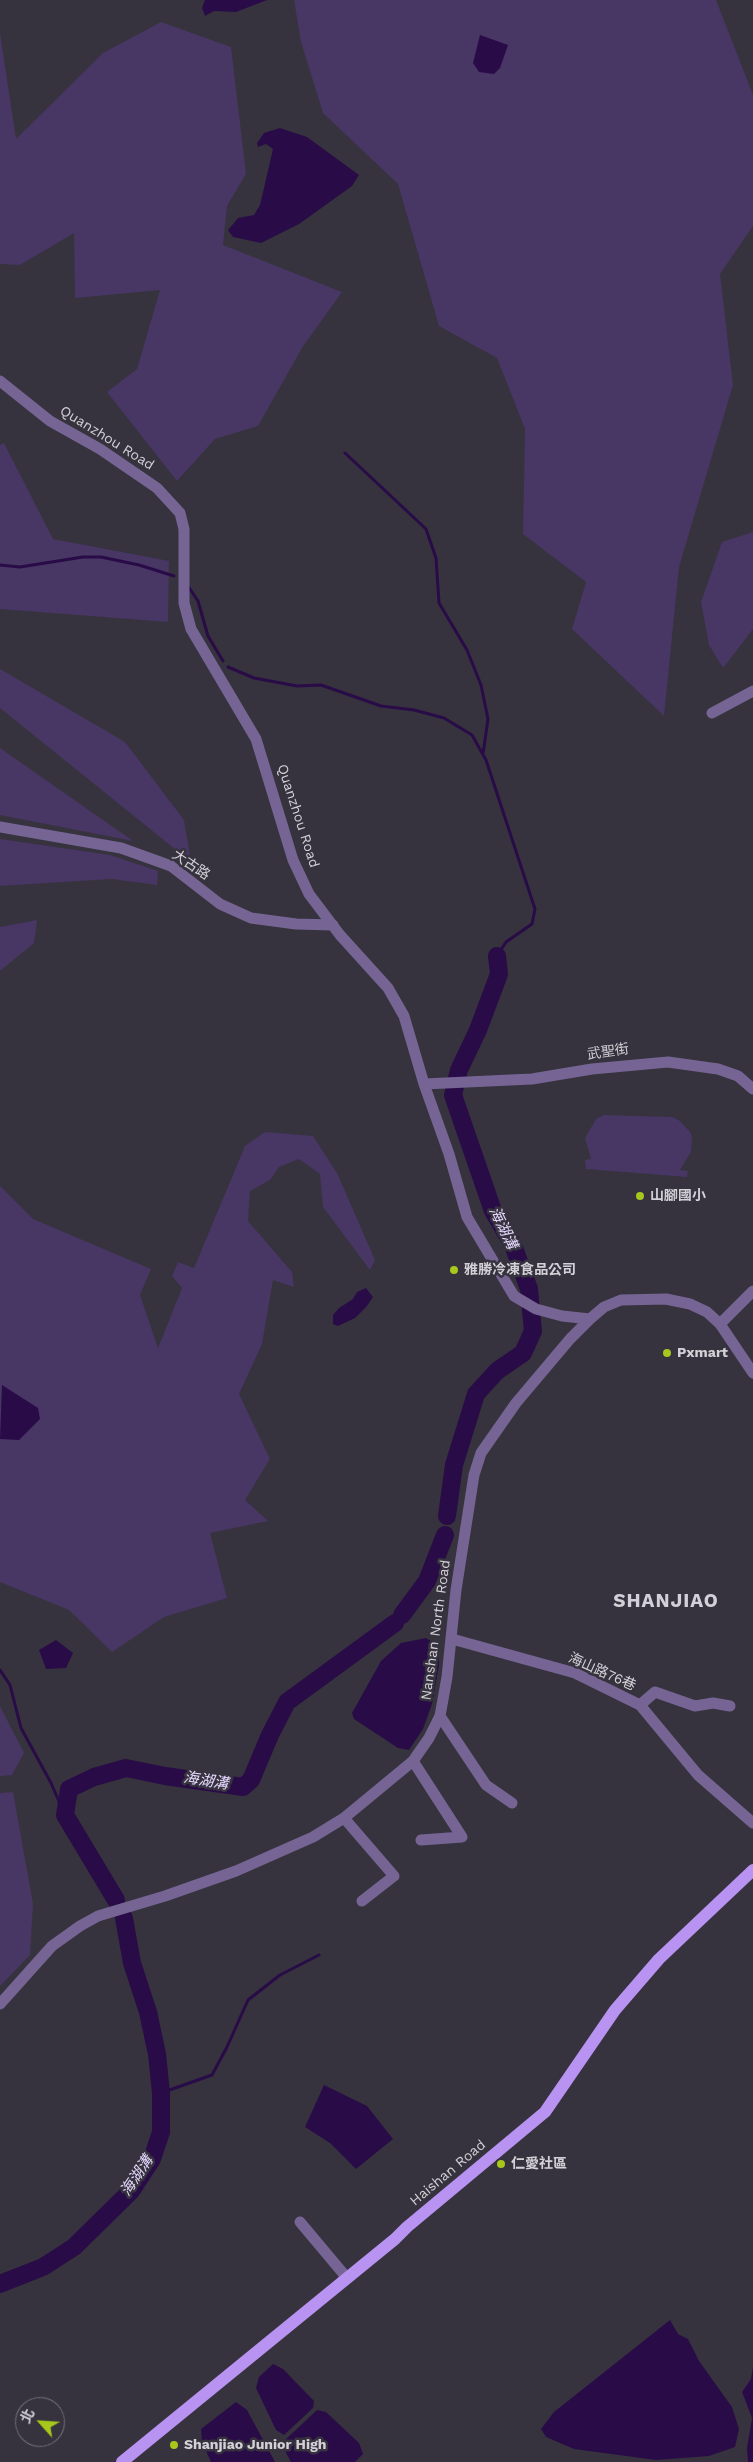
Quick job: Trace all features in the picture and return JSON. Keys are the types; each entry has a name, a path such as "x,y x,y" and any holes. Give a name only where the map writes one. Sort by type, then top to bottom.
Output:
{"main road":[{"name":"Haishan Road","path":"122,2462 546,2112 615,2010 659,1959 753,1870"}],"street":[{"name":"Quanzhou Road","path":"0,381 50,421 100,449 157,488 180,514 184,529 184,604 190,629 256,739 294,860 309,894 394,997 404,1016 424,1084 449,1154 464,1210 514,1296 531,1307 562,1316 590,1319"},
{"path":"712,714 753,691"},
{"name":"大古路","path":"0,827 121,848 170,866 220,904 251,918 296,924 333,925"},
{"name":"武聖街","path":"424,1084 532,1079 592,1069 668,1062 718,1069 738,1076 753,1089"},
{"path":"720,1324 753,1291"},
{"name":"Nanshan North Road","path":"0,2004 52,1946 86,1923 98,1916 165,1896 236,1871 313,1837 344,1818 413,1760 429,1738 440,1716 452,1640 456,1590 474,1475 481,1453 516,1403 570,1339 604,1307 622,1300 666,1299 690,1304 707,1312 720,1324 753,1373"},
{"name":"海山路76巷","path":"452,1640 575,1673 640,1706 698,1775 753,1823"},
{"path":"640,1706 656,1692 695,1706 713,1704 730,1706"},
{"path":"440,1716 486,1785 512,1803"},
{"path":"413,1760 462,1837 421,1840"},
{"path":"344,1818 394,1876 362,1901"},
{"path":"300,2222 347,2278"}],"shaded area":[{"path":"205,0 267,0 236,12 214,11 205,16 202,8"},
{"path":"294,0 716,0 753,95 753,226 720,274 733,385 679,567 664,716 572,629 586,582 523,534 525,429 497,358 439,326 398,184 323,113 301,42"},
{"path":"161,22 231,47 246,174 227,206 223,245 342,292 302,348 258,426 215,439 177,481 107,392 137,369 160,290 75,298 74,233 20,265 0,264 0,33 16,139 103,53"},
{"path":"480,35 508,45 500,68 494,74 479,72 473,63"},
{"path":"280,128 307,137 359,175 352,186 299,224 261,243 233,237 228,230 238,218 254,215 260,205 273,149 266,144 258,147 257,143 264,133"},
{"path":"4,443 53,539 169,561 168,622 0,609 0,445"},
{"path":"753,532 753,629 723,668 709,645 701,602 722,542"},
{"path":"0,669 125,742 184,820 191,862 0,708"},
{"path":"0,748 133,841 0,815"},
{"path":"0,839 110,855 158,871 157,885 112,879 0,886"},
{"path":"37,920 34,943 0,971 0,927"},
{"path":"604,1115 672,1117 680,1121 691,1133 692,1139 691,1152 680,1170 688,1171 687,1177 586,1169 585,1160 591,1159 585,1138 596,1119"},
{"path":"265,1132 313,1136 337,1173 375,1260 370,1270 323,1207 320,1174 299,1159 279,1167 270,1180 250,1191 248,1221 292,1272 294,1287 273,1280 262,1344 239,1394 270,1459 245,1500 268,1521 210,1533 227,1598 164,1617 112,1652 69,1610 0,1582 0,1186 33,1219 151,1269 140,1295 158,1348 182,1288 172,1276 178,1262 194,1268 245,1146"},
{"path":"366,1288 373,1297 367,1306 355,1318 338,1326 333,1324 333,1315 339,1308 353,1299 357,1292"},
{"path":"2,1385 38,1408 40,1419 19,1440 0,1439"},
{"path":"426,1638 439,1646 439,1665 432,1704 423,1729 409,1750 398,1748 354,1719 352,1713 381,1661 401,1643"},
{"path":"56,1640 73,1653 66,1668 46,1669 39,1650"},
{"path":"0,1706 24,1753 12,1775 0,1776"},
{"path":"13,1792 33,1904 30,1955 0,1986 0,1793"},
{"path":"324,2085 367,2106 393,2139 356,2169 330,2143 305,2127"},
{"path":"670,2320 678,2334 688,2339 699,2361 732,2407 739,2429 735,2447 709,2456 656,2460 574,2449 546,2437 541,2429 554,2412"},
{"path":"273,2364 283,2369 314,2401 313,2408 284,2435 276,2430 256,2388 259,2377"},
{"path":"753,2367 753,2462 748,2462 747,2448 752,2418 742,2392 751,2379"},
{"path":"236,2402 247,2410 275,2462 211,2462 202,2442 201,2429"},
{"path":"317,2410 326,2412 359,2443 363,2454 355,2462 291,2462 283,2447 285,2440"}],"waterway":[{"path":"345,453 426,529 436,558 439,603 467,650 481,685 488,719 483,754"},
{"path":"0,565 20,567 83,557 101,557 139,565 174,576"},
{"path":"188,586 198,601 208,636 223,661"},
{"path":"228,667 254,678 297,686 321,685 381,706 414,710 444,718 472,735 486,760 535,909 532,924 506,942 497,956"},
{"name":"海湖溝","path":"447,1516 454,1465 476,1394 497,1371 523,1353 533,1331 529,1289 513,1245 493,1211 453,1095 459,1070 478,1030 499,974 497,956"},
{"name":"海湖溝","path":"402,1615 427,1581 445,1535"},
{"name":"海湖溝","path":"116,1900 65,1815 69,1789 94,1777 126,1768 165,1776 243,1787 251,1780 270,1735 287,1702 395,1623"},
{"path":"0,1670 10,1685 21,1728 51,1783 65,1815"},
{"name":"海湖溝","path":"0,2284 43,2267 74,2247 131,2191 152,2159 161,2132 161,2093 157,2054 148,2012 132,1963 124,1918"},
{"path":"161,2093 212,2075 248,2000 280,1975 319,1955"}],"place":[{"name":"山腳國小","path":"640,1196"},
{"name":"雅勝冷凍食品公司","path":"454,1270"},
{"name":"Pxmart","path":"667,1353"},
{"name":"仁愛社區","path":"501,2164"},
{"name":"Shanjiao Junior High","path":"174,2445"}],"district":[{"name":"SHANJIAO","path":"666,1601"}]}
